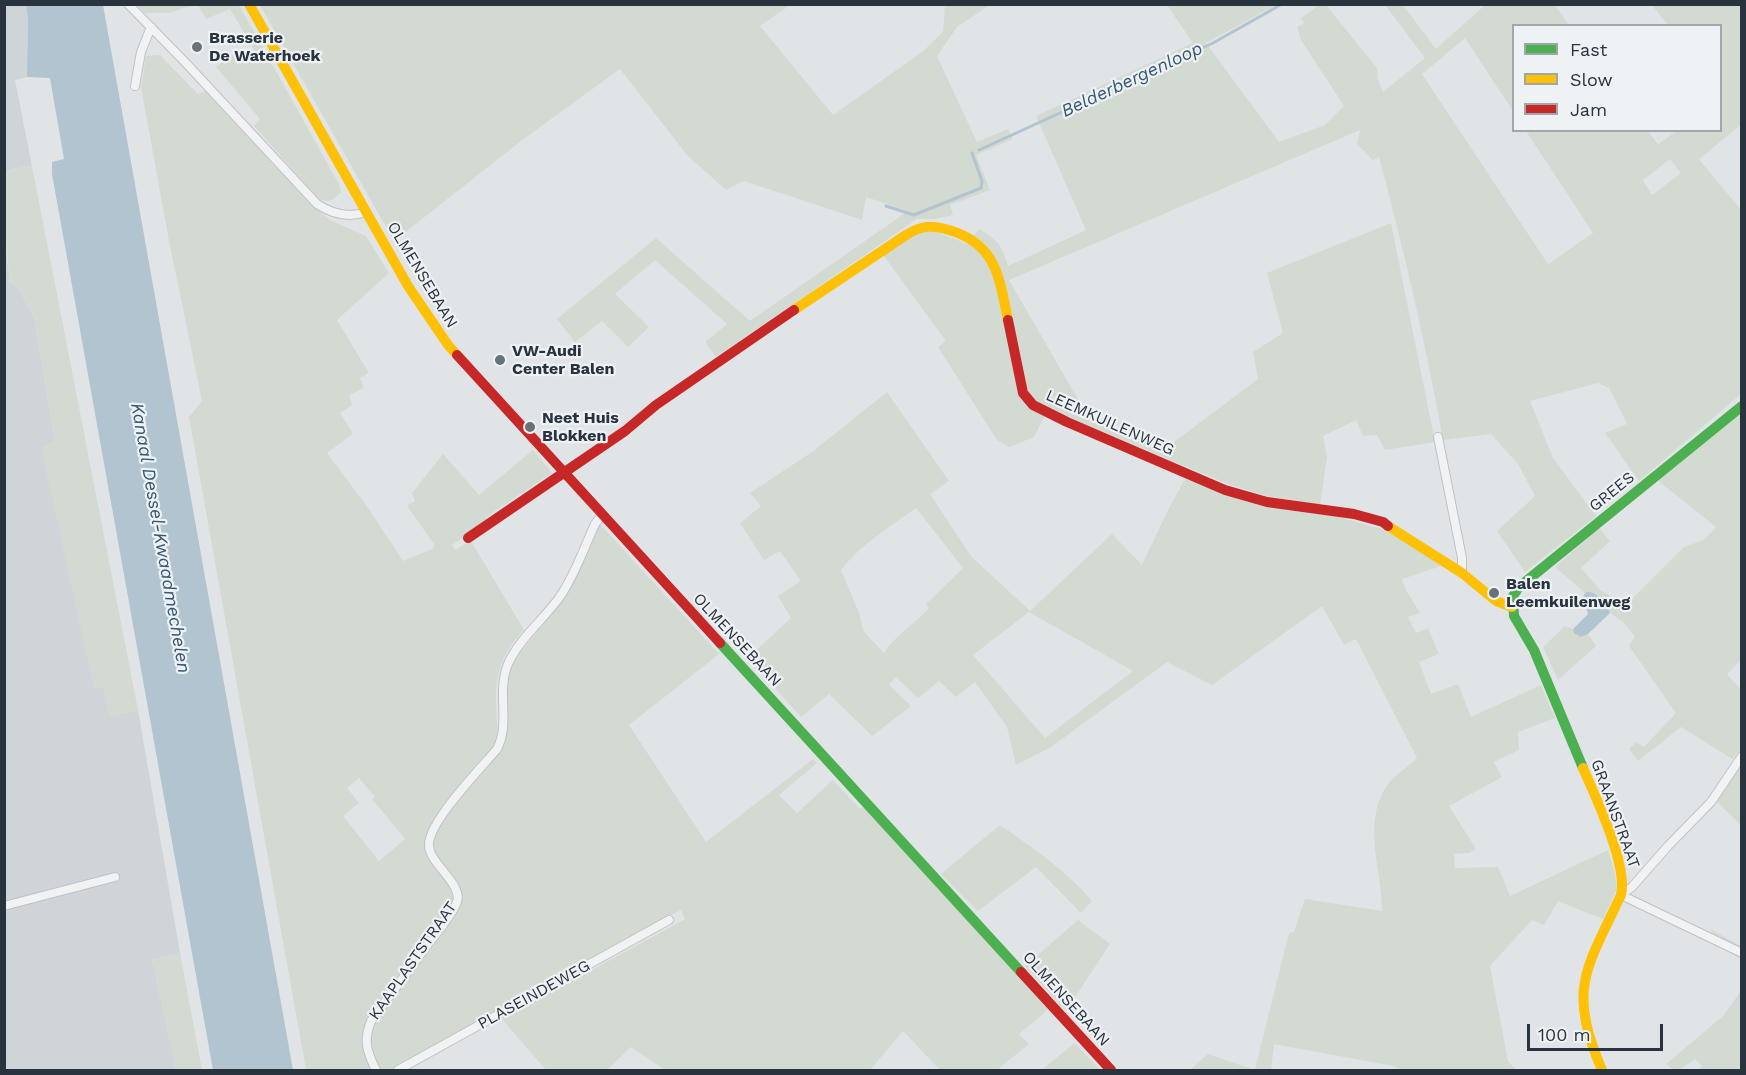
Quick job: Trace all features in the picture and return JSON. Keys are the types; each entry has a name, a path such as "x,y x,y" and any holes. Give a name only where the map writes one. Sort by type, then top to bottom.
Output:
{"street":[{"name":"OLMENSEBAAN","path":"128,4 316,204 342,215 356,216 366,212"},
{"name":"OLMENSEBAAN","path":"249,4 408,286 447,345 1111,1071"},
{"path":"135,86 141,52 151,27"},
{"name":"LEEMKUILENWEG","path":"468,538 625,431 656,405 722,358 906,234 922,226 934,226 975,240 986,249 999,276 1023,393 1033,405 1225,490 1267,502 1354,514 1383,522 1462,573 1496,601 1512,607"},
{"name":"GREES","path":"1512,607 1513,596 1518,587 1742,406"},
{"path":"1438,437 1462,558 1462,573"},
{"name":"KAAPLASTSTRAAT","path":"376,1071 368,1054 365,1035 370,1021 457,902 456,891 431,854 429,846 433,830 444,812 502,740 502,683 509,662 560,597 595,524 602,515"},
{"name":"GRAANSTRAAT","path":"1512,607 1514,616 1534,650 1599,806 1620,867 1623,886 1621,895 1582,986 1584,1018 1602,1071"},
{"path":"1742,756 1711,802 1632,887 1621,895 1742,953"},
{"path":"4,906 115,877"},
{"name":"PLASEINDEWEG","path":"398,1071 669,920"}],"shaded area":[{"path":"1554,4 1568,24 1512,24 1512,109 1465,38 1422,74 1548,264 1593,233 1527,132 1649,132 1658,144 1676,132 1722,132 1722,24 1667,24 1652,5 1741,5 1741,125 1699,159 1741,210 1741,394 1639,481 1605,433 1627,424 1609,388 1598,383 1530,401 1553,458 1596,516 1525,572 1497,531 1535,496 1518,464 1491,434 1443,440 1414,298 1379,157 1373,160 1357,144 1360,130 1009,280 1090,420 1162,451 1258,379 1253,352 1283,333 1267,273 1391,223 1435,442 1385,450 1377,435 1363,436 1356,420 1323,436 1327,457 1320,505 1267,496 1228,484 1048,409 1034,437 1009,447 997,440 938,347 946,341 883,255 916,234 932,232 968,244 979,229 998,244 1008,266 1086,230 1036,116 1193,43 1167,5 1276,5 1206,43 1279,142 1325,125 1344,106 1301,40 1297,27 1304,23 1301,18 1319,5 1326,5 1377,68 1378,80 1383,92 1425,58 1385,5 1403,5 1436,49 1485,5","holes":["1670,159 1681,173 1652,195 1643,180"]},
{"path":"5,5 26,5 27,77 15,80 32,166 13,169 5,173"},
{"path":"136,5 193,5 170,13 145,13"},
{"path":"198,5 239,5 339,184 341,192 334,199 326,201 319,199 254,126 260,119 216,67 239,49 245,57 254,50 230,9 206,19"},
{"path":"260,5 790,5 760,26 833,115 922,52 943,32 945,5 990,5 957,27 937,56 977,142 1008,129 1013,139 976,155 990,190 950,205 953,215 935,219 917,219 716,357 705,342 727,324 655,260 615,294 649,327 628,347 602,321 575,342 557,319 656,238 750,321 908,211 866,197 862,220 744,181 726,190 687,155 620,69 521,141 394,241"},
{"path":"160,55 198,94 205,91 310,204 330,220 366,236 389,273 337,320 369,373 360,378 364,388 349,395 352,405 340,413 353,434 327,453 366,505 403,561 433,549 434,544 407,506 415,501 412,493 443,454 479,495 533,450 552,473 486,517 488,520 452,545 455,550 471,541 524,630 506,653 501,665 496,689 498,732 501,732 504,689 511,664 553,611 599,523 719,654 629,725 706,842 813,759 817,763 779,795 797,813 833,780 860,809 863,806 1050,1008 1019,1034 1029,1044 997,1070 940,1070 903,1031 870,1070 665,1070 631,1047 607,1070 546,1070 502,1019 685,919 681,910 621,941 392,1070 306,1070 189,417 202,401 169,241 141,87 146,56","holes":["359,778 375,797 372,799 405,839 379,861 343,816 359,803 347,788"]},
{"path":"23,166 32,166 138,710 110,717 103,688 94,688 41,448 54,441 35,320 19,289 10,282 5,238 5,173"},
{"path":"4,238 10,282 19,289 35,320 94,688 103,687 110,716 138,710 180,953 152,960 176,1069 5,1070"},
{"path":"887,392 949,481 930,494 971,556 1030,611 1112,534 1142,565 1185,479 1232,496 1328,514 1382,529 1444,565 1402,579 1420,613 1408,617 1416,633 1428,628 1439,654 1419,662 1431,694 1458,684 1471,717 1541,685 1555,718 1518,732 1519,750 1494,762 1502,777 1449,806 1476,849 1469,853 1454,854 1455,868 1498,867 1510,896 1608,850 1617,889 1603,919 1558,901 1544,925 1532,920 1490,966 1508,1061 1516,1070 1401,1070 1393,1066 1274,1044 1271,1070 1255,1070 1289,933 1294,932 1305,899 1382,911 1375,848 1375,817 1386,787 1417,758 1356,639 1344,645 1322,606 1212,685 1167,662 1051,747 1016,765 1007,727 975,682 956,697 939,681 918,698 896,677 889,685 911,706 872,736 829,694 801,717 748,658 791,618 778,596 801,581 780,551 764,560 740,523 761,506 750,493 812,452","holes":["916,508 963,568 926,604 929,608 894,640 884,653 864,632 859,613 841,570 867,544","1029,612 1133,671 1045,738 973,655"]},
{"path":"1741,411 1741,660 1727,674 1741,690 1742,748 1732,759 1681,727 1638,761 1629,749 1636,742 1644,747 1676,713 1629,646 1635,636 1622,621 1610,613 1608,605 1593,593 1585,593 1555,567 1599,528 1610,541 1581,568 1600,590 1626,605 1684,547 1704,540 1716,527 1657,480"},
{"path":"1565,626 1573,629 1574,633 1581,637 1588,634 1596,646 1558,680 1543,647"},
{"path":"1741,765 1741,825 1717,802"},
{"path":"1000,825 1049,860 1082,890 1092,901 1081,913 1036,867 978,911 941,874"},
{"path":"1078,920 1110,944 1066,1011 1025,966"},
{"path":"1712,930 1741,946 1741,959 1707,940"},
{"path":"180,953 202,1070 168,1070 175,1068 152,960"},
{"path":"1741,991 1741,1070 1698,1070 1702,1066 1695,1059 1679,1070 1673,1070 1666,1064 1723,1016"},
{"path":"1075,1043 1100,1070 1041,1070"},
{"path":"1208,1054 1255,1070 1190,1070"}],"water":[{"name":"Kanaal Dessel-Kwaadmechelen","path":"26,5 103,5 293,1070 213,1070 52,174 52,162 64,159 50,78 27,77"},
{"path":"1589,592 1602,600 1610,613 1588,634 1581,637 1574,633 1573,629 1588,614 1583,597"}],"waterway":[{"name":"Belderbergenloop","path":"979,150 1213,43 1282,4"},
{"name":"Belderbergenloop","path":"886,206 914,215 981,188 982,181 972,153"}],"traffic: fast":[{"path":"1583,768 1534,650 1514,616 1513,596 1519,587 1742,406"},
{"path":"720,643 1021,972"}],"traffic: slow":[{"path":"249,4 408,286 457,355"},
{"path":"794,310 906,235 917,229 937,227 965,236 986,254 998,277 1008,320"},
{"path":"1388,526 1462,573 1496,601 1512,607"},
{"path":"1583,768 1610,832 1622,882 1621,895 1590,962 1583,998 1591,1042 1602,1070"}],"traffic: jam":[{"path":"468,538 625,431 656,405 794,310"},
{"path":"1008,320 1023,393 1033,405 1225,490 1267,502 1354,514 1383,522 1388,526"},
{"path":"457,355 720,643"},
{"path":"1021,972 1111,1070"}],"place":[{"name":"Brasserie De Waterhoek","path":"197,47"},
{"name":"VW-Audi Center Balen","path":"500,360"},
{"name":"Neet Huis Blokken","path":"530,427"},
{"name":"Balen Leemkuilenweg","path":"1494,593"}]}
